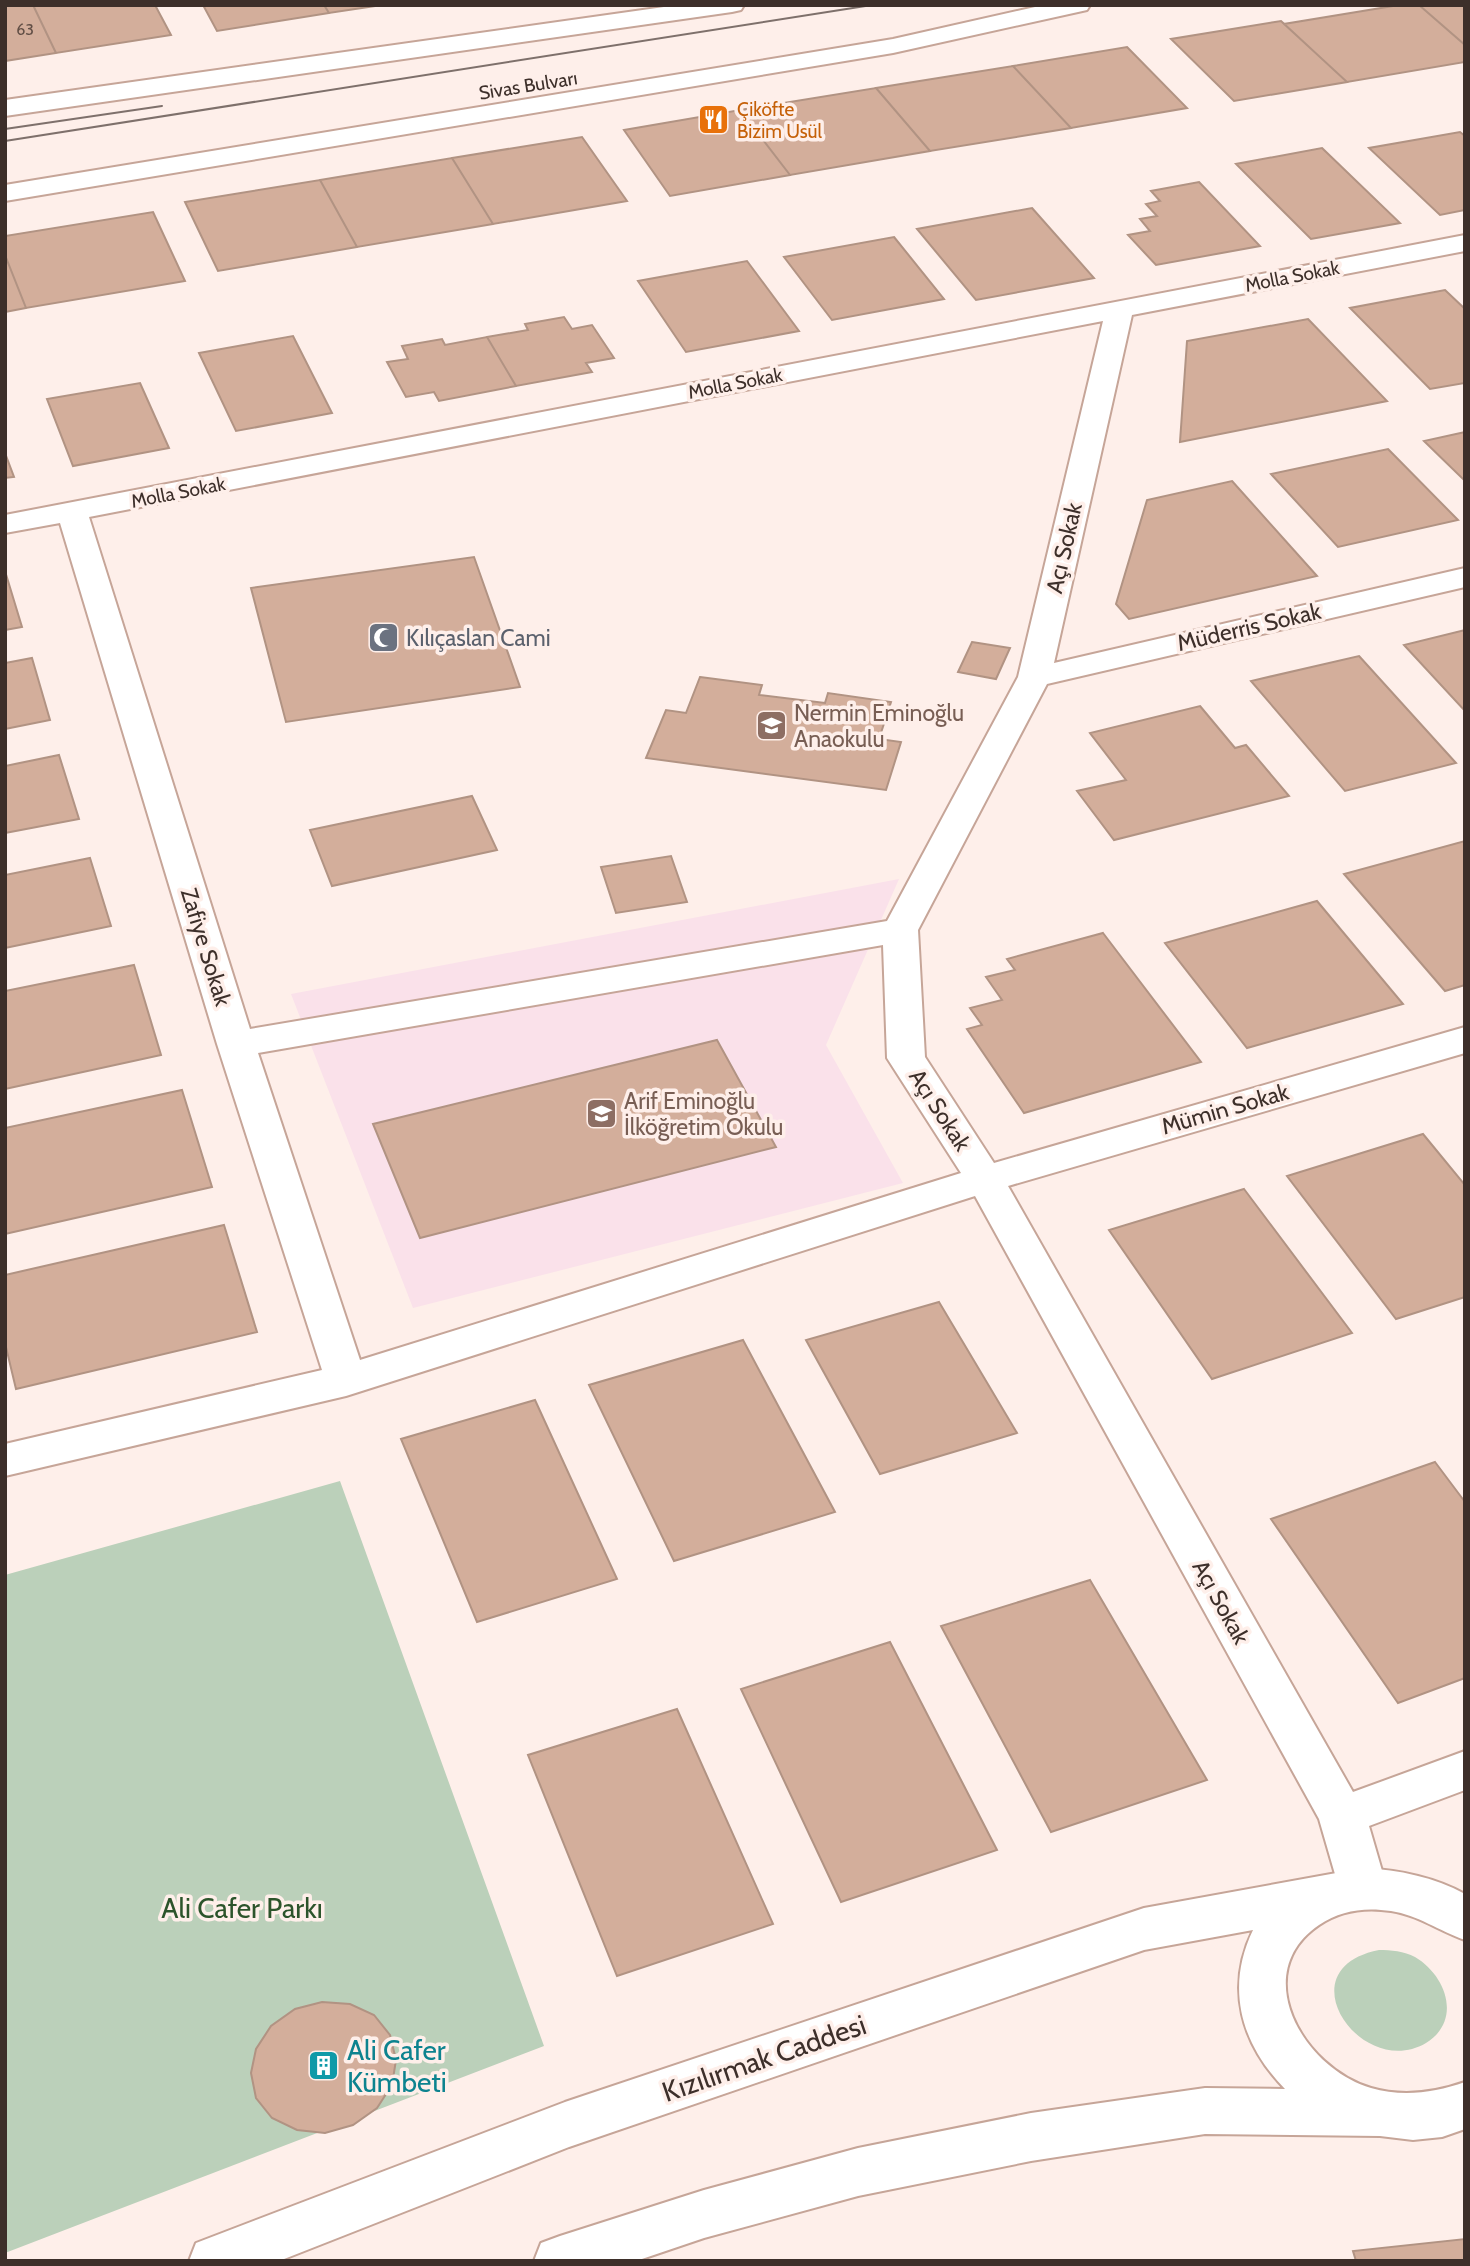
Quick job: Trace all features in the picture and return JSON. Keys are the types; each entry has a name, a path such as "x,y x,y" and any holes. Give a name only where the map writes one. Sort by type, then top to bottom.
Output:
{"main road":[{"path":"5,89 635,5"},
{"path":"5,108 732,5"},
{"name":"Sivas Bulvarı","path":"253,128 1051,5"},
{"path":"5,193 893,46 1078,5"},
{"name":"Molla Sokak","path":"5,524 1465,243"},
{"name":"Açı Sokak","path":"1120,308 1034,677 900,930 906,1058 985,1179 1342,1816 1345,1892"},
{"name":"Zafiye Sokak","path":"72,512 236,1044 346,1380"},
{"name":"Müderris Sokak","path":"1034,677 1465,577"},
{"path":"236,1044 900,930"},
{"name":"Mümin Sokak","path":"5,1460 346,1380 985,1179 1465,1040"},
{"path":"1342,1816 1465,1770"},
{"name":"Kızılırmak Caddesi","path":"215,2261 565,2125 1144,1929 1345,1892 1403,1891 1457,1909"},
{"path":"1345,1892 1295,1913 1273,1939 1262,1972 1262,2007 1276,2043 1302,2074 1336,2099 1377,2114"},
{"path":"560,2261 704,2214 858,2172 1031,2137 1205,2111 1419,2116 1463,2107"}],"shaded area":[{"name":"Arif Eminoğlu İlköğretim Okulu","path":"899,879 826,1045 903,1183 413,1308 291,994"}],"green space":[{"name":"Ali Cafer Parkı","path":"340,1481 544,2046 5,2253 5,1575"},
{"path":"1379,1950 1397,1951 1415,1957 1435,1975 1442,1987 1447,2011 1444,2023 1437,2034 1426,2043 1402,2051 1378,2047 1358,2035 1343,2018 1335,1998 1337,1978 1351,1961"}],"building":[{"path":"5,5 33,5 56,53 5,61"},
{"path":"33,5 155,5 171,35 56,53"},
{"path":"203,5 324,5 329,13 217,31"},
{"path":"324,5 382,5 329,13"},
{"path":"1399,5 1419,5 1465,45 1465,62 1347,82 1284,24"},
{"path":"1419,5 1465,5 1465,45"},
{"path":"1281,21 1347,82 1234,101 1171,39"},
{"path":"1127,47 1187,108 1071,128 1013,66"},
{"path":"1013,66 1071,128 930,151 876,88"},
{"path":"876,88 930,151 790,175 740,110"},
{"path":"740,110 790,175 670,196 624,130"},
{"path":"1460,132 1465,136 1465,210 1440,215 1369,148"},
{"path":"582,137 627,201 493,224 452,158"},
{"path":"1322,148 1400,223 1311,239 1236,164"},
{"path":"452,158 493,224 357,247 320,180"},
{"path":"320,180 357,247 218,271 185,202"},
{"path":"1199,182 1260,246 1156,265 1128,235 1150,231 1140,219 1157,216 1146,204 1160,201 1151,191"},
{"path":"1032,208 1094,278 976,300 917,229"},
{"path":"153,212 185,281 26,308 5,255 5,236"},
{"path":"894,237 944,299 832,320 784,257"},
{"path":"5,255 26,308 5,312"},
{"path":"747,261 799,331 686,352 638,281"},
{"path":"1445,290 1465,309 1465,383 1430,389 1350,308"},
{"path":"564,317 572,329 592,325 614,358 586,363 592,372 516,386 487,337 528,330 525,324"},
{"path":"1308,319 1387,401 1180,442 1187,341"},
{"path":"293,336 332,413 236,431 199,353"},
{"path":"487,337 516,386 439,401 434,392 406,397 387,362 408,359 402,346 442,339 445,345"},
{"path":"140,383 169,448 73,466 47,399"},
{"path":"1465,432 1465,481 1424,441"},
{"path":"1388,449 1458,520 1338,547 1271,474"},
{"path":"5,453 14,477 5,478"},
{"path":"1232,481 1317,576 1129,619 1116,604 1147,500"},
{"name":"Kılıçaslan Cami","path":"474,557 520,687 286,722 251,588"},
{"path":"5,571 22,627 5,630"},
{"path":"1465,630 1465,711 1404,645"},
{"path":"972,642 1010,648 996,679 958,672"},
{"path":"1359,656 1456,763 1345,791 1251,681"},
{"path":"32,658 50,720 5,729 5,663"},
{"name":"Nermin Eminoğlu Anaokulu","path":"700,677 762,685 759,695 825,703 828,693 891,702 879,739 901,742 886,790 646,758 666,710 686,713"},
{"path":"1200,706 1235,748 1246,745 1289,796 1114,840 1077,791 1126,780 1090,733"},
{"path":"59,755 79,819 5,833 5,766"},
{"path":"472,796 497,850 332,886 310,830"},
{"path":"1465,841 1465,985 1445,991 1344,874"},
{"path":"671,856 687,902 616,913 601,867"},
{"path":"90,858 111,926 5,948 5,875"},
{"path":"1317,901 1403,1004 1247,1048 1165,943"},
{"path":"1103,933 1201,1062 1024,1113 967,1029 982,1025 970,1008 1002,1000 986,977 1015,970 1007,959"},
{"path":"134,965 161,1055 5,1089 5,991"},
{"path":"717,1040 776,1147 420,1238 373,1124"},
{"path":"182,1090 212,1187 5,1234 5,1128"},
{"path":"1423,1134 1465,1185 1465,1297 1396,1319 1287,1176"},
{"path":"1244,1189 1352,1333 1212,1379 1109,1230"},
{"path":"224,1225 257,1332 16,1389 5,1343 5,1275"},
{"path":"939,1302 1017,1433 880,1474 806,1340"},
{"path":"743,1340 835,1512 674,1561 589,1385"},
{"path":"535,1400 617,1579 477,1622 401,1439"},
{"path":"1435,1462 1465,1502 1465,1678 1398,1703 1271,1519"},
{"path":"1090,1580 1207,1780 1051,1832 941,1626"},
{"path":"890,1642 997,1850 841,1902 741,1689"},
{"path":"677,1709 773,1924 617,1976 528,1755"},
{"name":"Ali Cafer Kümbeti","path":"322,2002 350,2004 374,2015 390,2035 396,2060 392,2085 377,2108 353,2125 325,2133 297,2130 272,2118 256,2098 251,2073 256,2049 271,2026 295,2009"},
{"path":"1465,2239 1465,2261 1356,2261 1353,2251"}],"tram line":[{"path":"5,141 872,5"},
{"path":"5,129 162,106"}],"place":[{"name":"Çiköfte Bizim Usül","path":"714,120"},
{"name":"Kılıçaslan Cami","path":"383,638"},
{"name":"Nermin Eminoğlu Anaokulu","path":"771,726"},
{"name":"Arif Eminoğlu İlköğretim Okulu","path":"601,1114"},
{"name":"Ali Cafer Kümbeti","path":"324,2066"}]}
